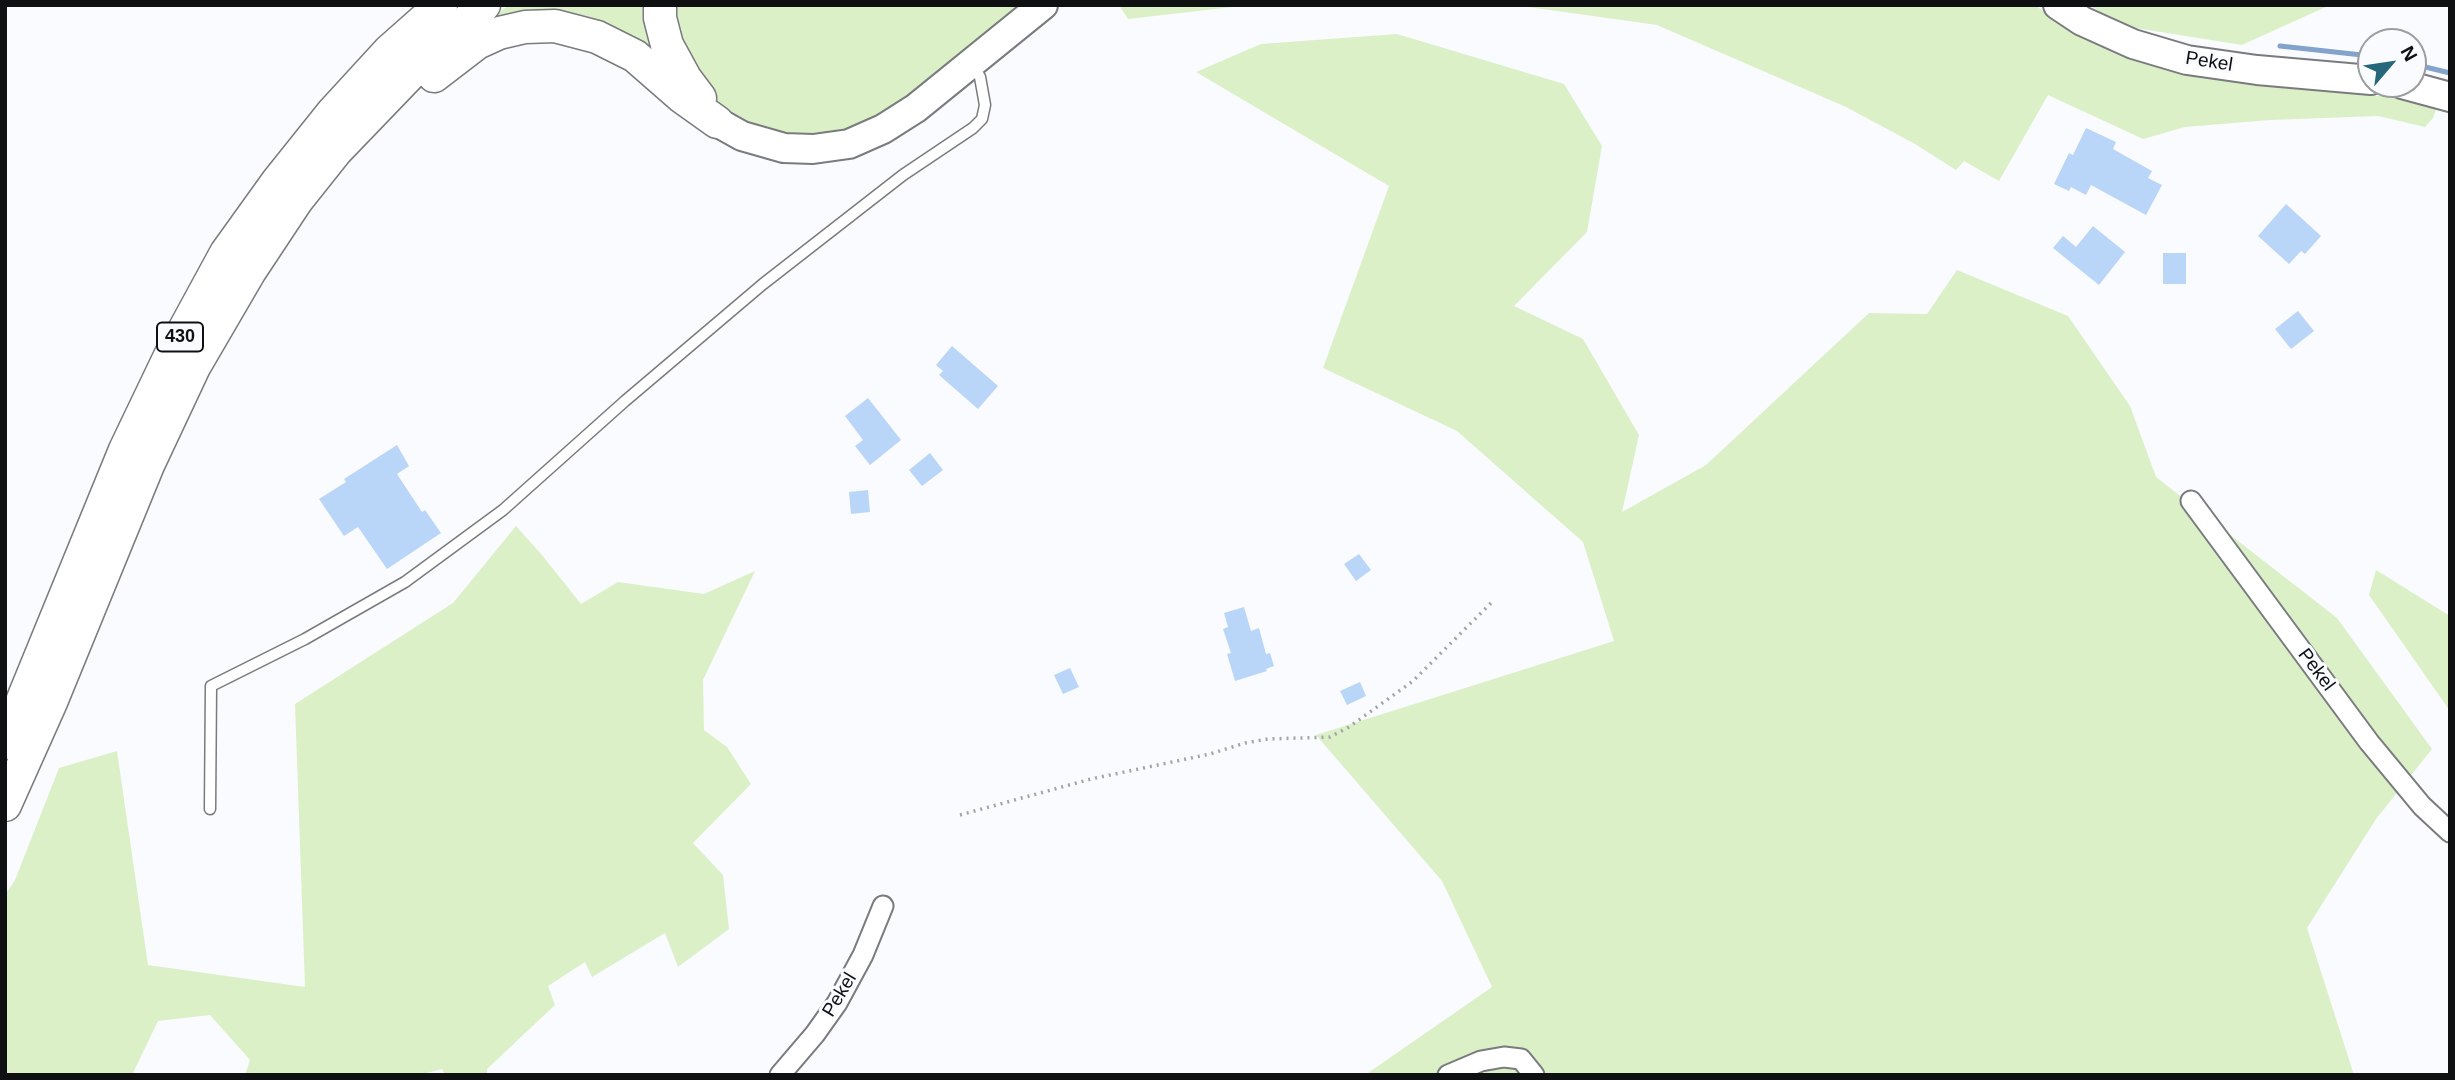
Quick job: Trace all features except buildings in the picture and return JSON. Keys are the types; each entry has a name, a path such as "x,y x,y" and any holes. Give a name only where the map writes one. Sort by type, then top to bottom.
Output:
{"highway":[{"name":"430","path":"9,735 125,450 170,356 226,253 277,182 333,113 389,51 441,5"},
{"name":"430","path":"5,805 51,702 148,465 194,367 250,271 297,200 336,151 413,71 484,5"},
{"path":"660,5 660,18 667,45 685,78 717,122"},
{"path":"336,151 477,43 499,33 525,27 555,26 607,41 635,56 682,97 717,122"}],"main road":[{"path":"717,122 741,136 784,148 813,149 849,144 883,130 916,108 1043,5"},
{"name":"Pekel","path":"2058,5 2082,21 2133,44 2187,60 2257,70 2357,79"},
{"path":"2427,91 2450,97"}],"street":[{"name":"Pekel","path":"2191,501 2369,742 2422,806 2450,832"},
{"name":"Pekel","path":"780,1075 837,1003 863,956 883,906"},
{"path":"1448,1075 1480,1061 1504,1057 1521,1059 1534,1075"}],"lane":[{"path":"210,809 211,686 305,639 405,582 503,510 625,401 763,284 872,198 973,128 982,119 985,105 980,77 971,62"}],"path":[{"path":"960,815 1091,779 1210,754 1245,743 1268,739 1330,737 1349,727 1413,681 1491,603"}],"green space":[{"path":"509,5 650,5 678,79 627,43 478,28"},
{"path":"670,5 1021,5 890,113 853,129 819,137 782,135 741,120 711,98 685,59"},
{"path":"1119,5 1250,5 1128,19"},
{"path":"1514,5 2035,5 2059,23 2115,50 2357,94 2357,98 2432,101 2437,107 2433,118 2425,127 2378,116 2270,120 2185,127 2143,139 2048,95 1999,181 1964,161 1956,170 1915,144 1846,107 1657,25"},
{"path":"2089,5 2330,5 2242,45 2123,26"},
{"path":"1397,34 1564,84 1602,146 1587,232 1514,306 1583,339 1639,435 1622,512 1706,465 1869,313 1927,314 1957,270 2068,316 2130,406 2156,477 2337,618 2432,749 2376,819 2307,928 2354,1075 1365,1075 1492,987 1442,881 1316,735 1614,641 1583,542 1457,431 1323,368 1389,186 1196,72 1261,44"},
{"path":"516,526 581,604 618,582 704,594 755,571 703,680 704,730 727,747 751,784 693,843 723,875 729,929 678,967 665,933 592,977 585,962 548,986 555,1005 487,1069 487,1075 445,1075 442,1069 419,1075 245,1075 250,1060 210,1015 158,1021 132,1075 5,1075 5,895 15,880 59,768 117,751 148,965 305,987 295,704 453,603"},
{"path":"2376,570 2450,616 2450,711 2369,595"}],"waterway":[{"path":"2280,46 2357,54"},
{"path":"2427,67 2450,73"}]}
